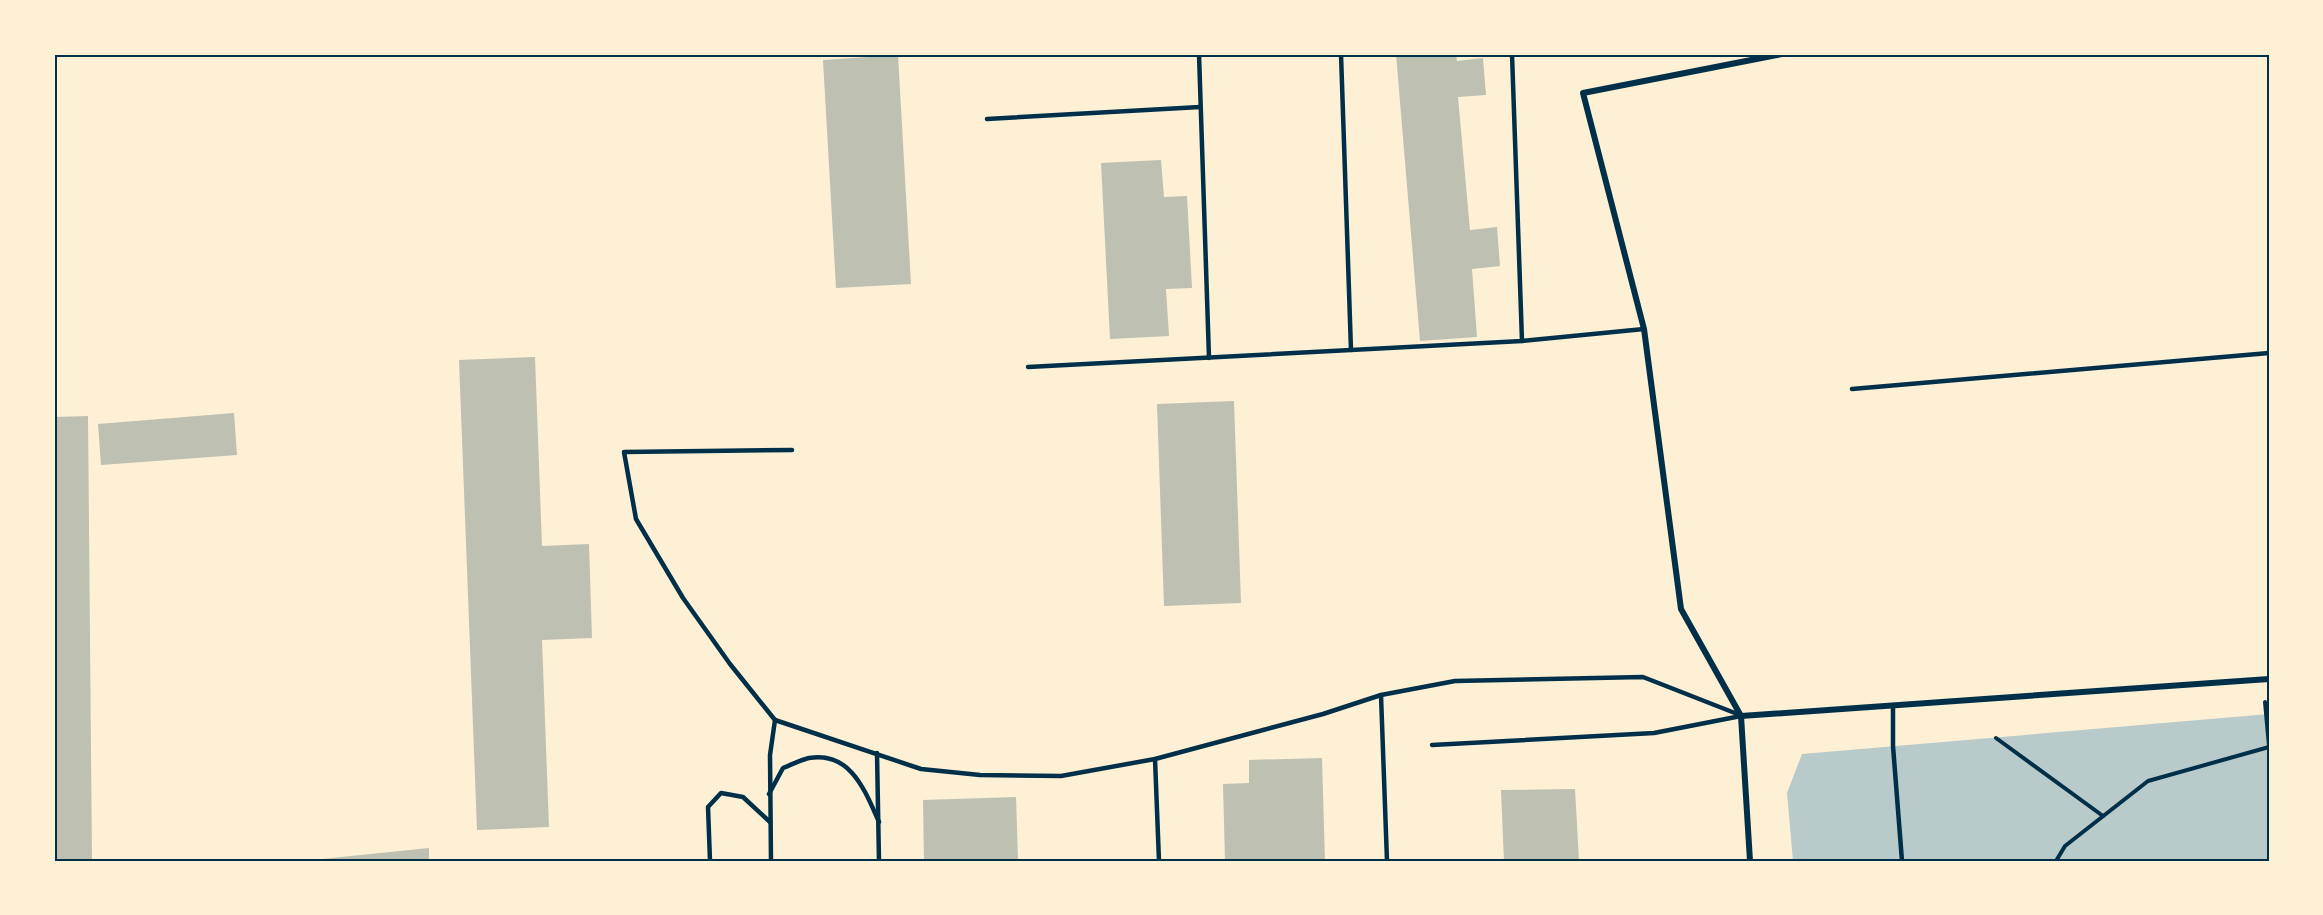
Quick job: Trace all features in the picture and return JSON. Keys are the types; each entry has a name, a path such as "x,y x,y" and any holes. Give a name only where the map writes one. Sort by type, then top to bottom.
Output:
{"street":[{"path":"1750,861 1742,716 1681,609 1644,329 1583,93 1782,54"},
{"path":"1742,716 2266,679"}],"lane":[{"path":"1199,54 1209,358"},
{"path":"1341,54 1351,351"},
{"path":"1512,54 1522,341"},
{"path":"987,119 1200,107"},
{"path":"1028,368 1522,341 1644,329"},
{"path":"1852,390 2269,353"},
{"path":"792,450 624,452 636,519 683,598 730,664 775,720 921,769 980,775 1061,776 1155,759 1323,714 1382,695 1455,681 1643,677 1742,716"},
{"path":"1382,695 1387,861"},
{"path":"1893,705 1893,746 1902,861"},
{"path":"1432,745 1654,733 1742,716"},
{"path":"771,861 770,755 775,720"},
{"path":"878,753 879,861"},
{"path":"769,794 783,768 810,758 837,760 859,780 879,822"},
{"path":"1155,759 1159,861"},
{"path":"710,861 708,807 721,793 743,796 770,823"}],"path":[{"path":"2056,861 2065,846 2148,781 2269,746 2266,679"},
{"path":"1995,738 2103,816"}],"shaded area":[{"path":"2269,714 2269,861 1793,861 1787,793 1802,754"}],"building":[{"path":"1396,54 1456,54 1457,61 1483,58 1486,95 1458,97 1470,230 1497,227 1500,266 1472,269 1477,337 1420,341"},
{"path":"898,55 911,284 836,288 823,60"},
{"path":"1161,160 1164,197 1187,196 1192,288 1166,289 1169,336 1110,339 1101,163"},
{"path":"535,357 542,546 589,544 592,638 542,640 549,827 477,830 459,360"},
{"path":"1234,401 1241,603 1164,606 1157,404"},
{"path":"234,413 237,455 101,465 98,424"},
{"path":"88,416 92,861 54,861 54,417"},
{"path":"1322,758 1325,861 1225,861 1223,784 1249,783 1249,760"},
{"path":"1575,789 1579,861 1504,861 1501,790"},
{"path":"1016,797 1018,861 924,861 923,800"},
{"path":"429,848 429,861 322,861 322,859"}]}
